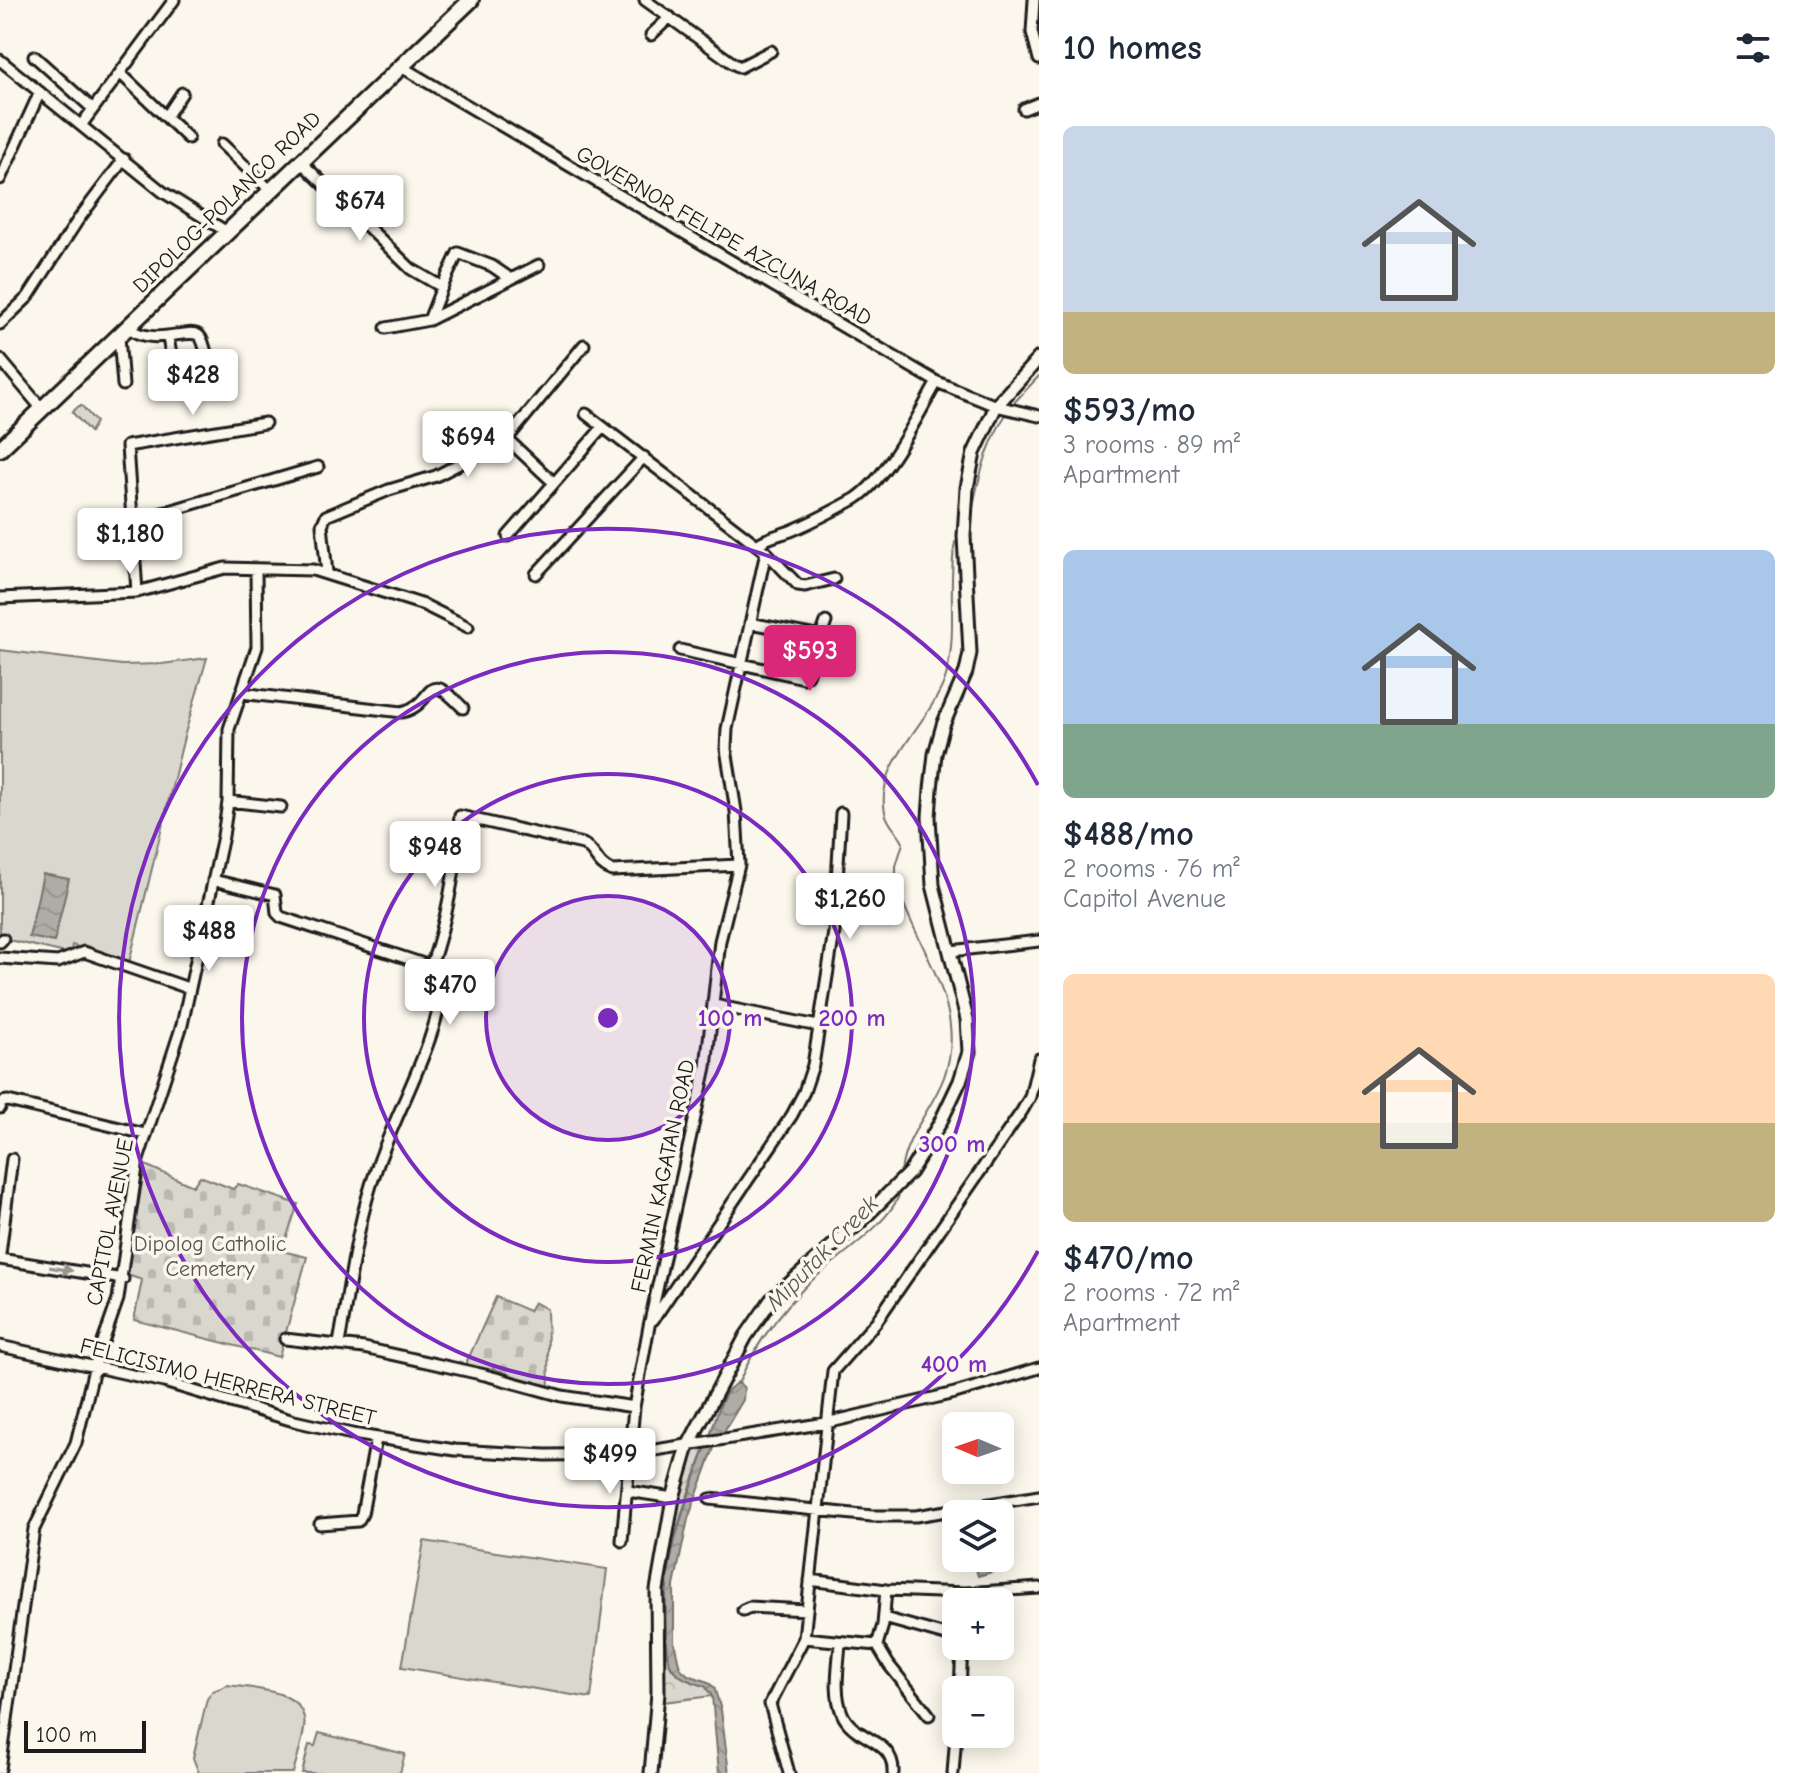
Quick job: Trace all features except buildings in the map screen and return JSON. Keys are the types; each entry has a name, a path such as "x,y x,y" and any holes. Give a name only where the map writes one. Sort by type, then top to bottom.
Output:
{"highway":[{"name":"DIPOLOG-POLANCO ROAD","path":"0,449 6,437 42,409 124,332 463,2"}],"main road":[{"path":"651,1773 658,1693 657,1590 673,1498 688,1446 758,1317 799,1274 910,1172 940,1123 960,1081 969,1052 967,1019 933,885 929,817 931,789 939,740 961,687 970,653 964,536 967,488 974,453 983,429 1006,408 1039,358"}],"street":[{"path":"82,124 174,0"},
{"path":"645,0 740,67 771,51"},
{"path":"1034,0 1032,32 1039,59"},
{"path":"651,35 670,17"},
{"path":"34,56 93,109"},
{"path":"0,60 173,199 227,232"},
{"name":"GOVERNOR FELIPE AZCUNA ROAD","path":"400,66 937,382 1006,408 1039,416"},
{"path":"120,73 188,138"},
{"path":"0,179 40,92"},
{"path":"166,117 182,93"},
{"path":"1024,109 1039,103"},
{"path":"222,144 270,190"},
{"path":"0,324 28,297 78,220 124,159"},
{"path":"300,161 411,269 442,287"},
{"path":"429,320 455,254 492,266 511,279"},
{"path":"386,328 429,320 539,265"},
{"path":"123,385 124,332 168,338 192,334 199,336 206,352"},
{"path":"168,338 172,360 180,375 185,376"},
{"path":"327,573 322,525 326,516 389,490 436,476 507,439 584,345"},
{"path":"0,359 42,409"},
{"path":"758,544 792,531 869,488 903,440 937,382"},
{"path":"586,414 758,544 798,585 834,579"},
{"path":"137,592 127,446 265,423"},
{"path":"508,536 603,427"},
{"path":"507,439 554,483"},
{"path":"536,574 644,457"},
{"path":"132,522 318,467"},
{"name":"FERMIN KAGATAN ROAD","path":"622,1541 634,1407 706,1067 721,933 739,865 736,811 726,749 729,715 766,552"},
{"path":"0,598 137,592 225,568 313,570 424,605 468,627"},
{"name":"CAPITOL AVENUE","path":"0,1769 34,1529 76,1443 95,1365 123,1279 145,1134 177,1040 213,880 228,801 229,729 257,647 256,571"},
{"path":"680,650 804,678 826,622"},
{"path":"750,623 822,637"},
{"path":"241,693 402,712 413,709 428,693 439,688 444,689 463,708"},
{"path":"228,801 281,807"},
{"path":"649,1326 792,1115 804,1092 813,1065 834,932 841,813"},
{"path":"431,966 452,889 460,816 583,844 592,850 603,868 612,871 739,865"},
{"path":"213,880 275,895 277,913 281,917 431,966 443,974 442,997 428,1042 391,1127 366,1201 339,1343"},
{"path":"951,951 1039,941"},
{"path":"0,958 58,962 84,952 188,988"},
{"path":"714,1005 818,1026"},
{"path":"789,1773 770,1704 804,1638 831,1381 837,1364 876,1322 1022,1111 1030,1097 1039,1059"},
{"path":"0,1108 2,1102 8,1101 145,1134"},
{"path":"12,1159 0,1256 123,1279"},
{"path":"285,1339 339,1343 485,1375 562,1396 634,1407"},
{"name":"FELICISIMO HERRERA STREET","path":"0,1346 164,1382 294,1421 376,1439 501,1454 630,1454 688,1446 826,1423 955,1393 1039,1368"},
{"path":"320,1524 358,1521 362,1514 376,1439"},
{"path":"628,1491 673,1498"},
{"path":"710,1499 872,1516 916,1516 1039,1496"},
{"path":"810,1580 942,1596"},
{"path":"1014,1591 1039,1588"},
{"path":"886,1590 884,1618 877,1645 929,1715"},
{"path":"743,1610 750,1607 807,1610"},
{"path":"884,1618 942,1634"},
{"path":"804,1638 877,1645"},
{"path":"840,1642 837,1688 842,1715 851,1727 888,1752 894,1764 893,1773"},
{"path":"953,1773 955,1748"}],"green space":[{"path":"79,406 96,422 90,432 72,412"},
{"path":"0,650 122,665 207,658 184,737 129,963 72,945 70,954 0,938"},
{"name":"Dipolog Catholic Cemetery","path":"145,1165 193,1186 200,1176 233,1189 238,1184 298,1204 282,1251 307,1257 279,1357 134,1320 142,1280 127,1275"},
{"path":"496,1297 529,1311 534,1302 547,1309 549,1391 493,1368 489,1375 464,1368"},
{"path":"706,1447 689,1492 670,1561 666,1633 670,1665 684,1678 705,1686 712,1696 663,1702 660,1601 687,1464 695,1451"},
{"path":"424,1541 607,1569 591,1698 402,1667"},
{"path":"228,1685 283,1695 300,1708 304,1730 293,1773 199,1773 193,1758 207,1699 213,1691"},
{"path":"319,1733 405,1754 400,1773 302,1773 309,1745 315,1746"}],"water":[{"path":"43,874 69,879 54,942 29,937"},
{"path":"738,1382 744,1388 743,1400 714,1448 688,1519 674,1586 674,1642 680,1668 714,1687 721,1710 729,1773 719,1773 712,1696 705,1686 680,1676 670,1664 666,1646 666,1602 672,1555 684,1509 719,1408"}],"waterway":[{"name":"Miputak Creek","path":"1010,407 1039,376"},
{"name":"Miputak Creek","path":"972,512 985,461 1007,413"},
{"name":"Miputak Creek","path":"901,1172 913,1134 944,1077 950,1051 950,1026 937,977 896,883 896,866 903,843 886,817 884,794 896,759 939,693 946,676 950,659 955,542"},
{"name":"Miputak Creek","path":"738,1384 766,1333 784,1310 804,1288 885,1217 900,1192"}]}
